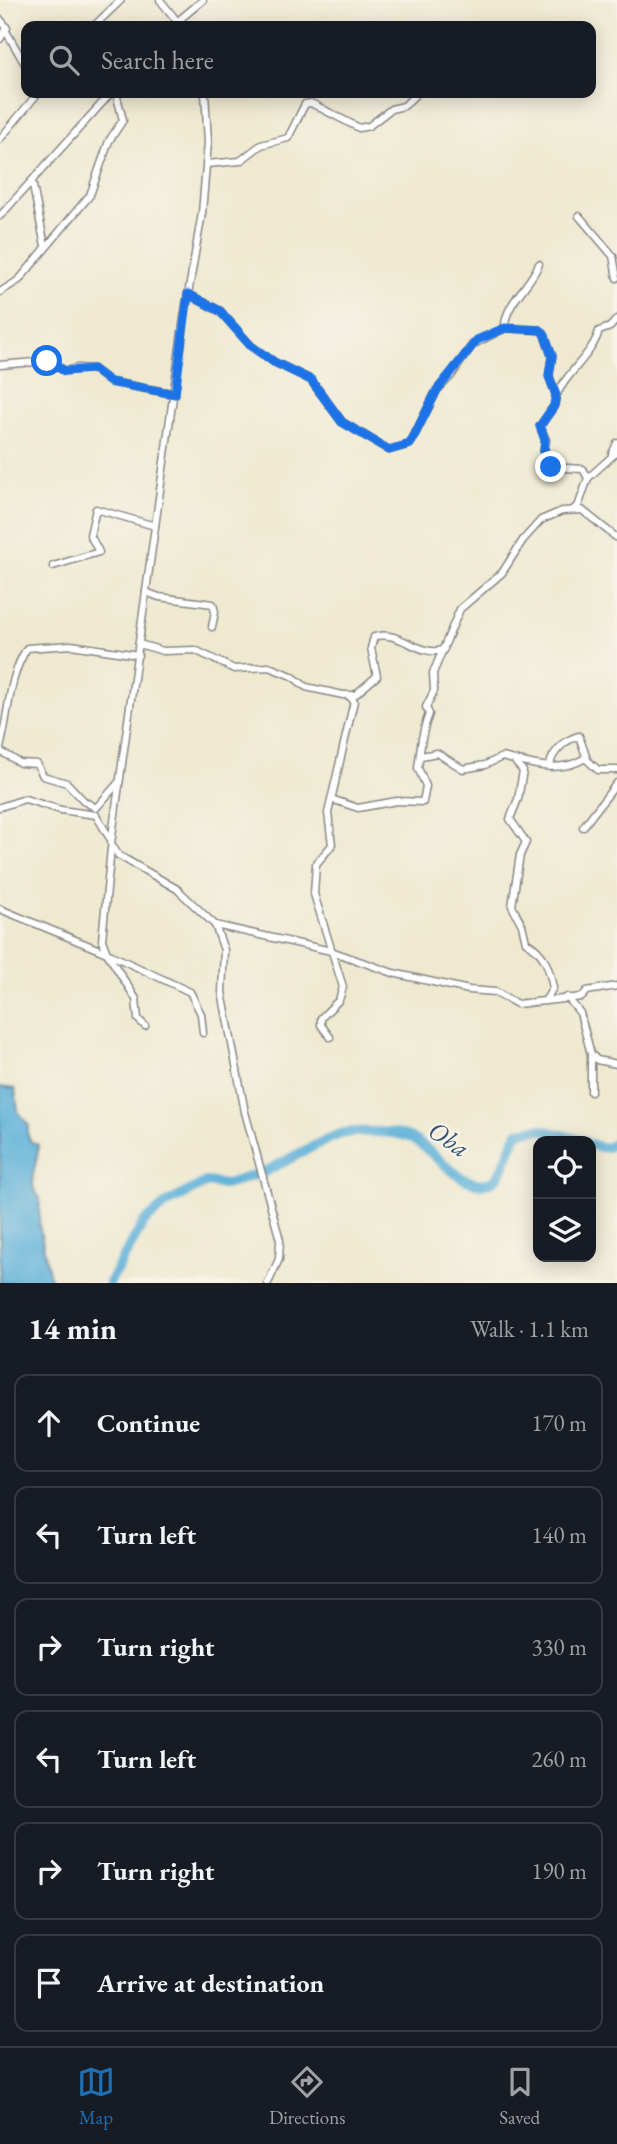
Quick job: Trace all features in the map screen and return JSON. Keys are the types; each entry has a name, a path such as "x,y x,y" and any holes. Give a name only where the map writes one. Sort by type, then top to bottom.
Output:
{"street":[{"path":"98,21 121,0"},
{"path":"160,0 178,21"},
{"path":"183,21 203,0"},
{"path":"0,19 21,57"},
{"path":"0,39 7,33"},
{"path":"0,139 34,98"},
{"path":"0,216 108,98"},
{"path":"0,292 19,280 90,195 106,149 122,121 115,98"},
{"path":"145,1026 138,1018 136,999 107,953 102,940 112,821 122,777 188,294 202,213 207,164 205,98"},
{"path":"207,164 240,161 261,145 288,138 301,107 305,104 311,103 359,128 369,126 391,109 404,106 412,98"},
{"path":"32,181 45,246"},
{"path":"579,216 613,256 617,278"},
{"path":"505,328 507,313 531,283 539,264"},
{"path":"188,294 220,311 251,346 274,362 311,380 342,422 389,450 410,444 437,390 451,376 472,345 505,328 544,333 552,356 549,376 556,395"},
{"path":"588,478 583,469 551,467 543,458 545,440 540,426 554,406 562,383 585,356 599,331 610,327 617,319"},
{"path":"0,365 47,361 65,371 93,369 110,382 175,394"},
{"path":"553,385 562,383"},
{"path":"573,510 579,504 588,478 614,454 617,443"},
{"path":"53,566 99,552 90,536 96,509 155,527"},
{"path":"331,799 358,808 397,801 422,802 426,786 418,768 421,730 429,714 426,707 434,691 433,673 460,609 502,573 523,540 541,520 558,512 582,510 617,538"},
{"path":"146,592 159,597 213,604 215,612 212,627"},
{"path":"349,696 377,676 371,648 374,637 405,639 431,651 444,649"},
{"path":"139,644 163,651 195,650 234,669 269,667 292,676 306,687 349,696 354,701 327,821 331,845 316,864 313,876 314,894 343,987 339,1000 321,1018 321,1025 330,1037"},
{"path":"122,777 96,808 84,801 67,783 43,776 37,764 20,763 0,749 8,697 18,661 27,648 71,645 138,655"},
{"path":"550,765 553,754 568,740 579,736 587,759 598,770 617,769"},
{"path":"421,756 437,753 463,769 485,765 502,757 537,767 573,765 587,759"},
{"path":"516,763 523,771 518,799 510,819 526,842 520,855 512,906 522,925 526,942 538,948 546,960 553,988 545,1001"},
{"path":"583,827 616,787"},
{"path":"0,807 25,799 61,810 96,815 107,830 118,855 177,889 215,925 224,950 222,992 245,1112 280,1240 279,1259 268,1283"},
{"path":"0,909 107,953 190,992 201,1014 203,1033"},
{"path":"215,925 331,951 393,973 469,990 496,992 517,1004 582,997"},
{"path":"94,948 102,940"},
{"path":"591,1092 592,1054 581,1016 582,997 587,991 617,986"},
{"path":"567,997 581,1016"},
{"path":"592,1054 597,1060 617,1064"}],"water":[{"path":"0,1087 15,1089 18,1111 29,1126 27,1134 31,1142 38,1145 33,1185 40,1198 39,1225 51,1283 0,1283"}],"waterway":[{"name":"Oba","path":"264,1172 339,1134 378,1132 409,1137 458,1175 480,1184 491,1182 499,1174 518,1132 539,1129 565,1136"},
{"name":"Oba","path":"596,1146 611,1146 617,1141"},
{"name":"Oba","path":"109,1283 144,1222 166,1204 206,1182 225,1185 260,1173"}],"route":[{"path":"47,361 55,363 65,371 77,368 93,369 110,382 145,391 175,394 188,294 197,296 220,311 251,346 282,367 311,380 319,387 342,422 384,448 397,450 410,444 437,390 451,376 477,340 505,328 540,330 544,333 552,356 549,376 556,395 554,406 540,426 545,440 543,458 551,467"}]}
